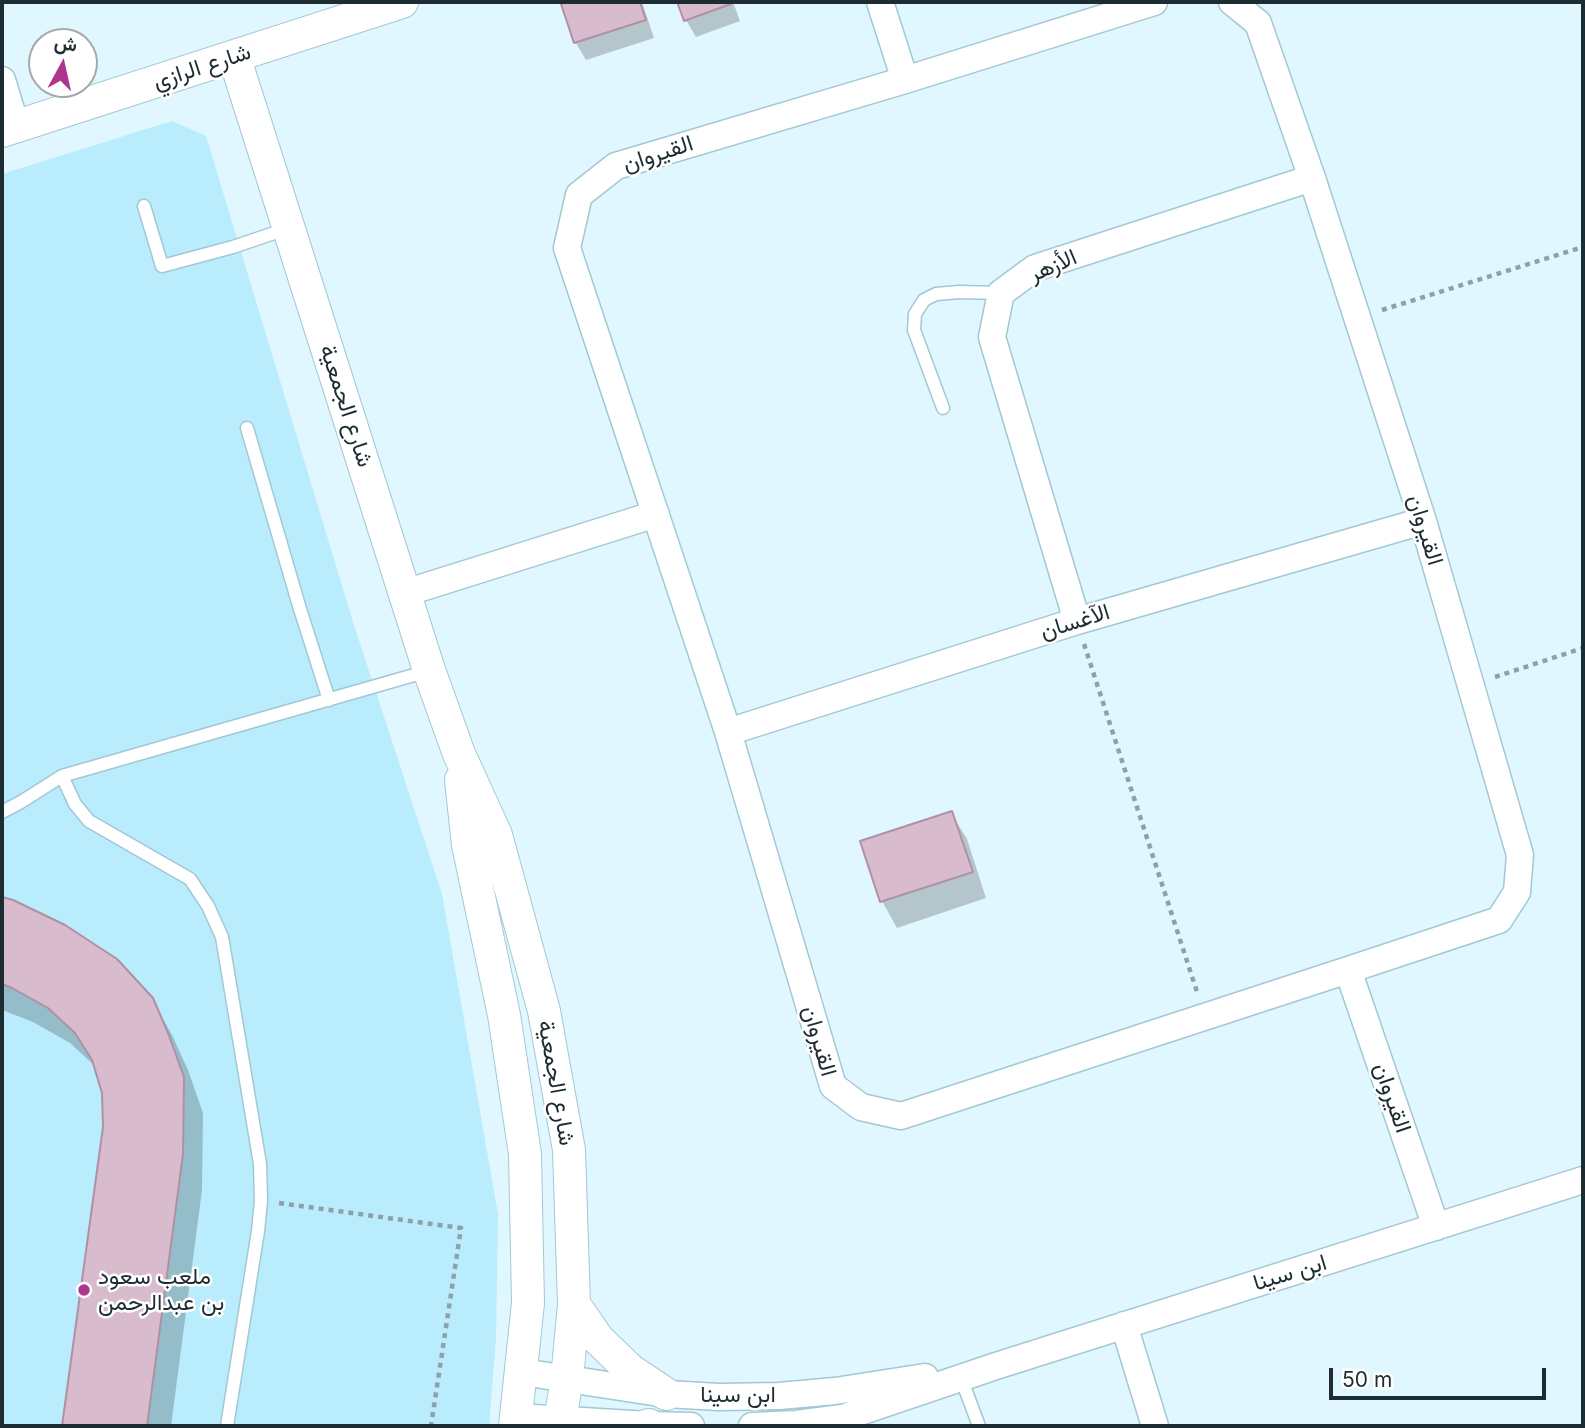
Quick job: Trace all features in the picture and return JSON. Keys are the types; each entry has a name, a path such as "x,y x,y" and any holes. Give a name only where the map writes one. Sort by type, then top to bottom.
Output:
{"street":[{"name":"شارع الرازي","path":"9,129 402,2"},
{"path":"880,2 905,80"},
{"name":"القيروان","path":"1154,2 616,166 579,194 567,248 729,732 833,1086 861,1107 901,1116 1348,970 1499,920 1517,892 1520,855 1423,521 1312,178 1258,23 1232,2"},
{"name":"شارع الجمعية","path":"234,56 429,670 458,754 496,835 544,1011 569,1150 574,1304 568,1379 559,1423"},
{"path":"2,80 9,129"},
{"name":"الأزهر","path":"1077,621 992,337 1001,293 1035,268 1312,178"},
{"path":"405,593 656,514"},
{"name":"الآغسان","path":"729,732 1077,621 1423,521"},
{"name":"شارع الجمعية","path":"458,754 468,845 504,1015 525,1154 528,1303 516,1422"},
{"name":"القيروان","path":"1348,970 1436,1227"},
{"name":"ابن سينا","path":"752,1426 842,1418 996,1366 1583,1180"},
{"path":"574,1304 598,1339 630,1370 666,1394"},
{"path":"1124,1325 1155,1426"},
{"name":"ابن سينا","path":"522,1372 666,1394 719,1397 779,1396 835,1391 996,1366"},
{"name":"ابن سينا","path":"516,1422 691,1426"}],"lane":[{"path":"144,206 162,267 289,228"},
{"path":"943,408 914,330 915,314 924,299 936,294 1001,293"},
{"path":"247,428 329,700"},
{"path":"2,812 62,776 429,670"},
{"path":"62,776 75,804 89,821 190,879 208,906 222,937 260,1164 261,1201 227,1426"},
{"path":"961,1378 979,1426"}],"path":[{"path":"1357,318 1583,247"},
{"path":"1077,621 1205,1016"},
{"path":"1471,685 1583,648"},
{"path":"261,1201 461,1228 431,1426"}],"shaded area":[{"path":"172,121 206,136 353,622 442,894 498,1214 496,1339 489,1426 2,1426 2,174"}],"building":[{"path":"640,2 646,20 574,43 561,4"},
{"path":"677,2 730,2 731,4 684,21"},
{"path":"952,811 973,872 880,902 860,841"},
{"path":"2,897 65,925 117,959 153,998 184,1077 183,1154 147,1426 62,1426 103,1127 102,1093 92,1060 75,1033 48,1008 2,984"}],"place":[{"name":"ملعب سعود بن عبدالرحمن","path":"84,1290"}]}
